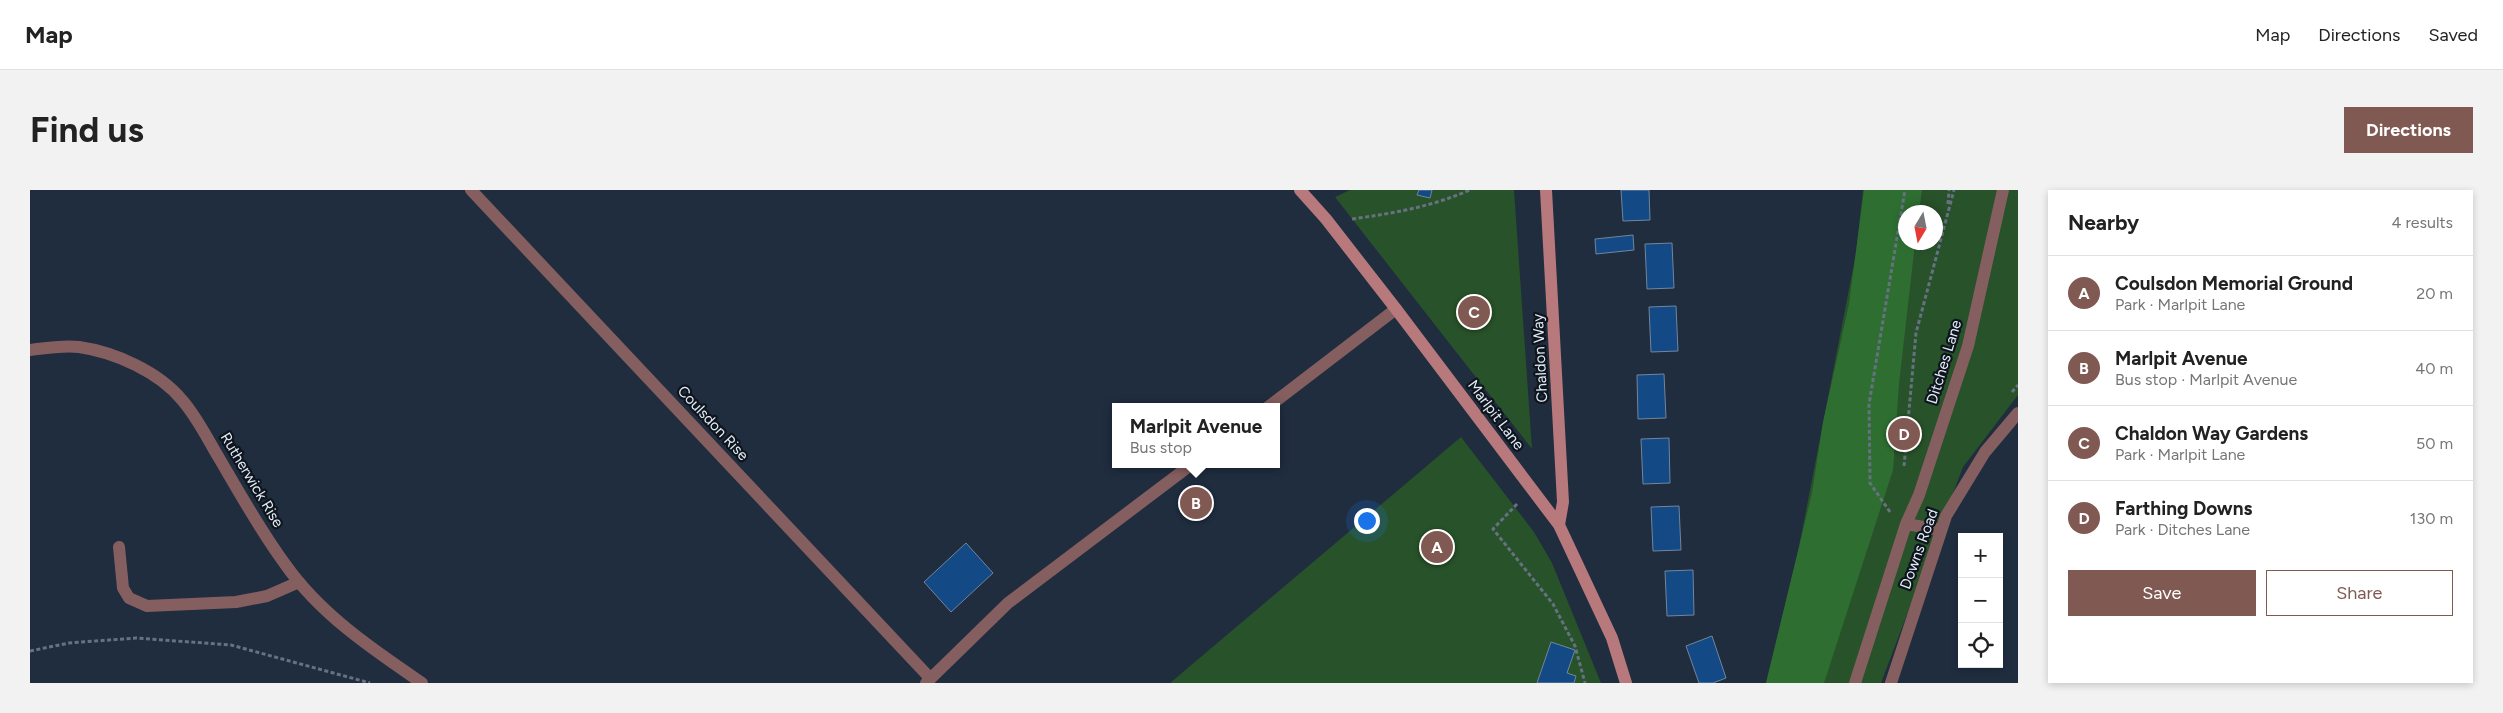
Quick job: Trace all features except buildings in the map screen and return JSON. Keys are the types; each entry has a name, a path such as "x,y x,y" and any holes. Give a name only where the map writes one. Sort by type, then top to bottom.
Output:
{"main road":[{"name":"Marlpit Lane","path":"1300,190 1326,219 1396,309 1559,525 1612,638 1626,683"},
{"name":"Chaldon Way","path":"1546,190 1563,502 1559,525"}],"street":[{"name":"Coulsdon Rise","path":"472,190 928,681"},
{"name":"Ditches Lane","path":"1855,683 1906,524 1919,495 1968,346 2003,190"},
{"path":"1273,403 1396,309"},
{"name":"Rutherwick Rise","path":"30,350 79,347 104,353 138,367 164,382 182,399 201,426 248,508 299,582 367,646 422,683"},
{"name":"Downs Road","path":"1891,683 1946,516 1985,452 2018,413"},
{"path":"928,681 1008,603 1187,468"},
{"path":"1906,524 1941,530"},
{"path":"119,547 123,588 129,598 147,606 236,602 267,596 299,582"}],"path":[{"path":"1367,217 1399,213 1442,202 1470,190"},
{"path":"1905,190 1869,404 1870,483 1889,511 1906,524"},
{"path":"1948,211 1949,190"},
{"path":"1904,475 1916,333 1954,190"},
{"path":"1505,516 1493,529 1553,604 1575,646 1585,683"},
{"path":"30,651 69,643 136,638 231,645 370,683"}],"green space":[{"path":"1350,190 1514,190 1532,449 1335,197"},
{"path":"1863,190 2018,190 2018,395 1963,467 1881,683 1766,683 1798,552 1856,253"},
{"path":"1864,190 1922,190 1920,205 1898,205 1898,250 1914,250 1899,384 1893,470 1824,683 1766,683 1812,493 1823,422 1849,304"},
{"path":"1461,437 1534,532 1552,563 1601,683 1170,683"}],"place":[{"name":"Chaldon Way Gardens","path":"1474,312"},
{"name":"Farthing Downs","path":"1904,434"},
{"name":"Marlpit Avenue","path":"1196,503"},
{"name":"Coulsdon Memorial Ground","path":"1437,547"}]}
